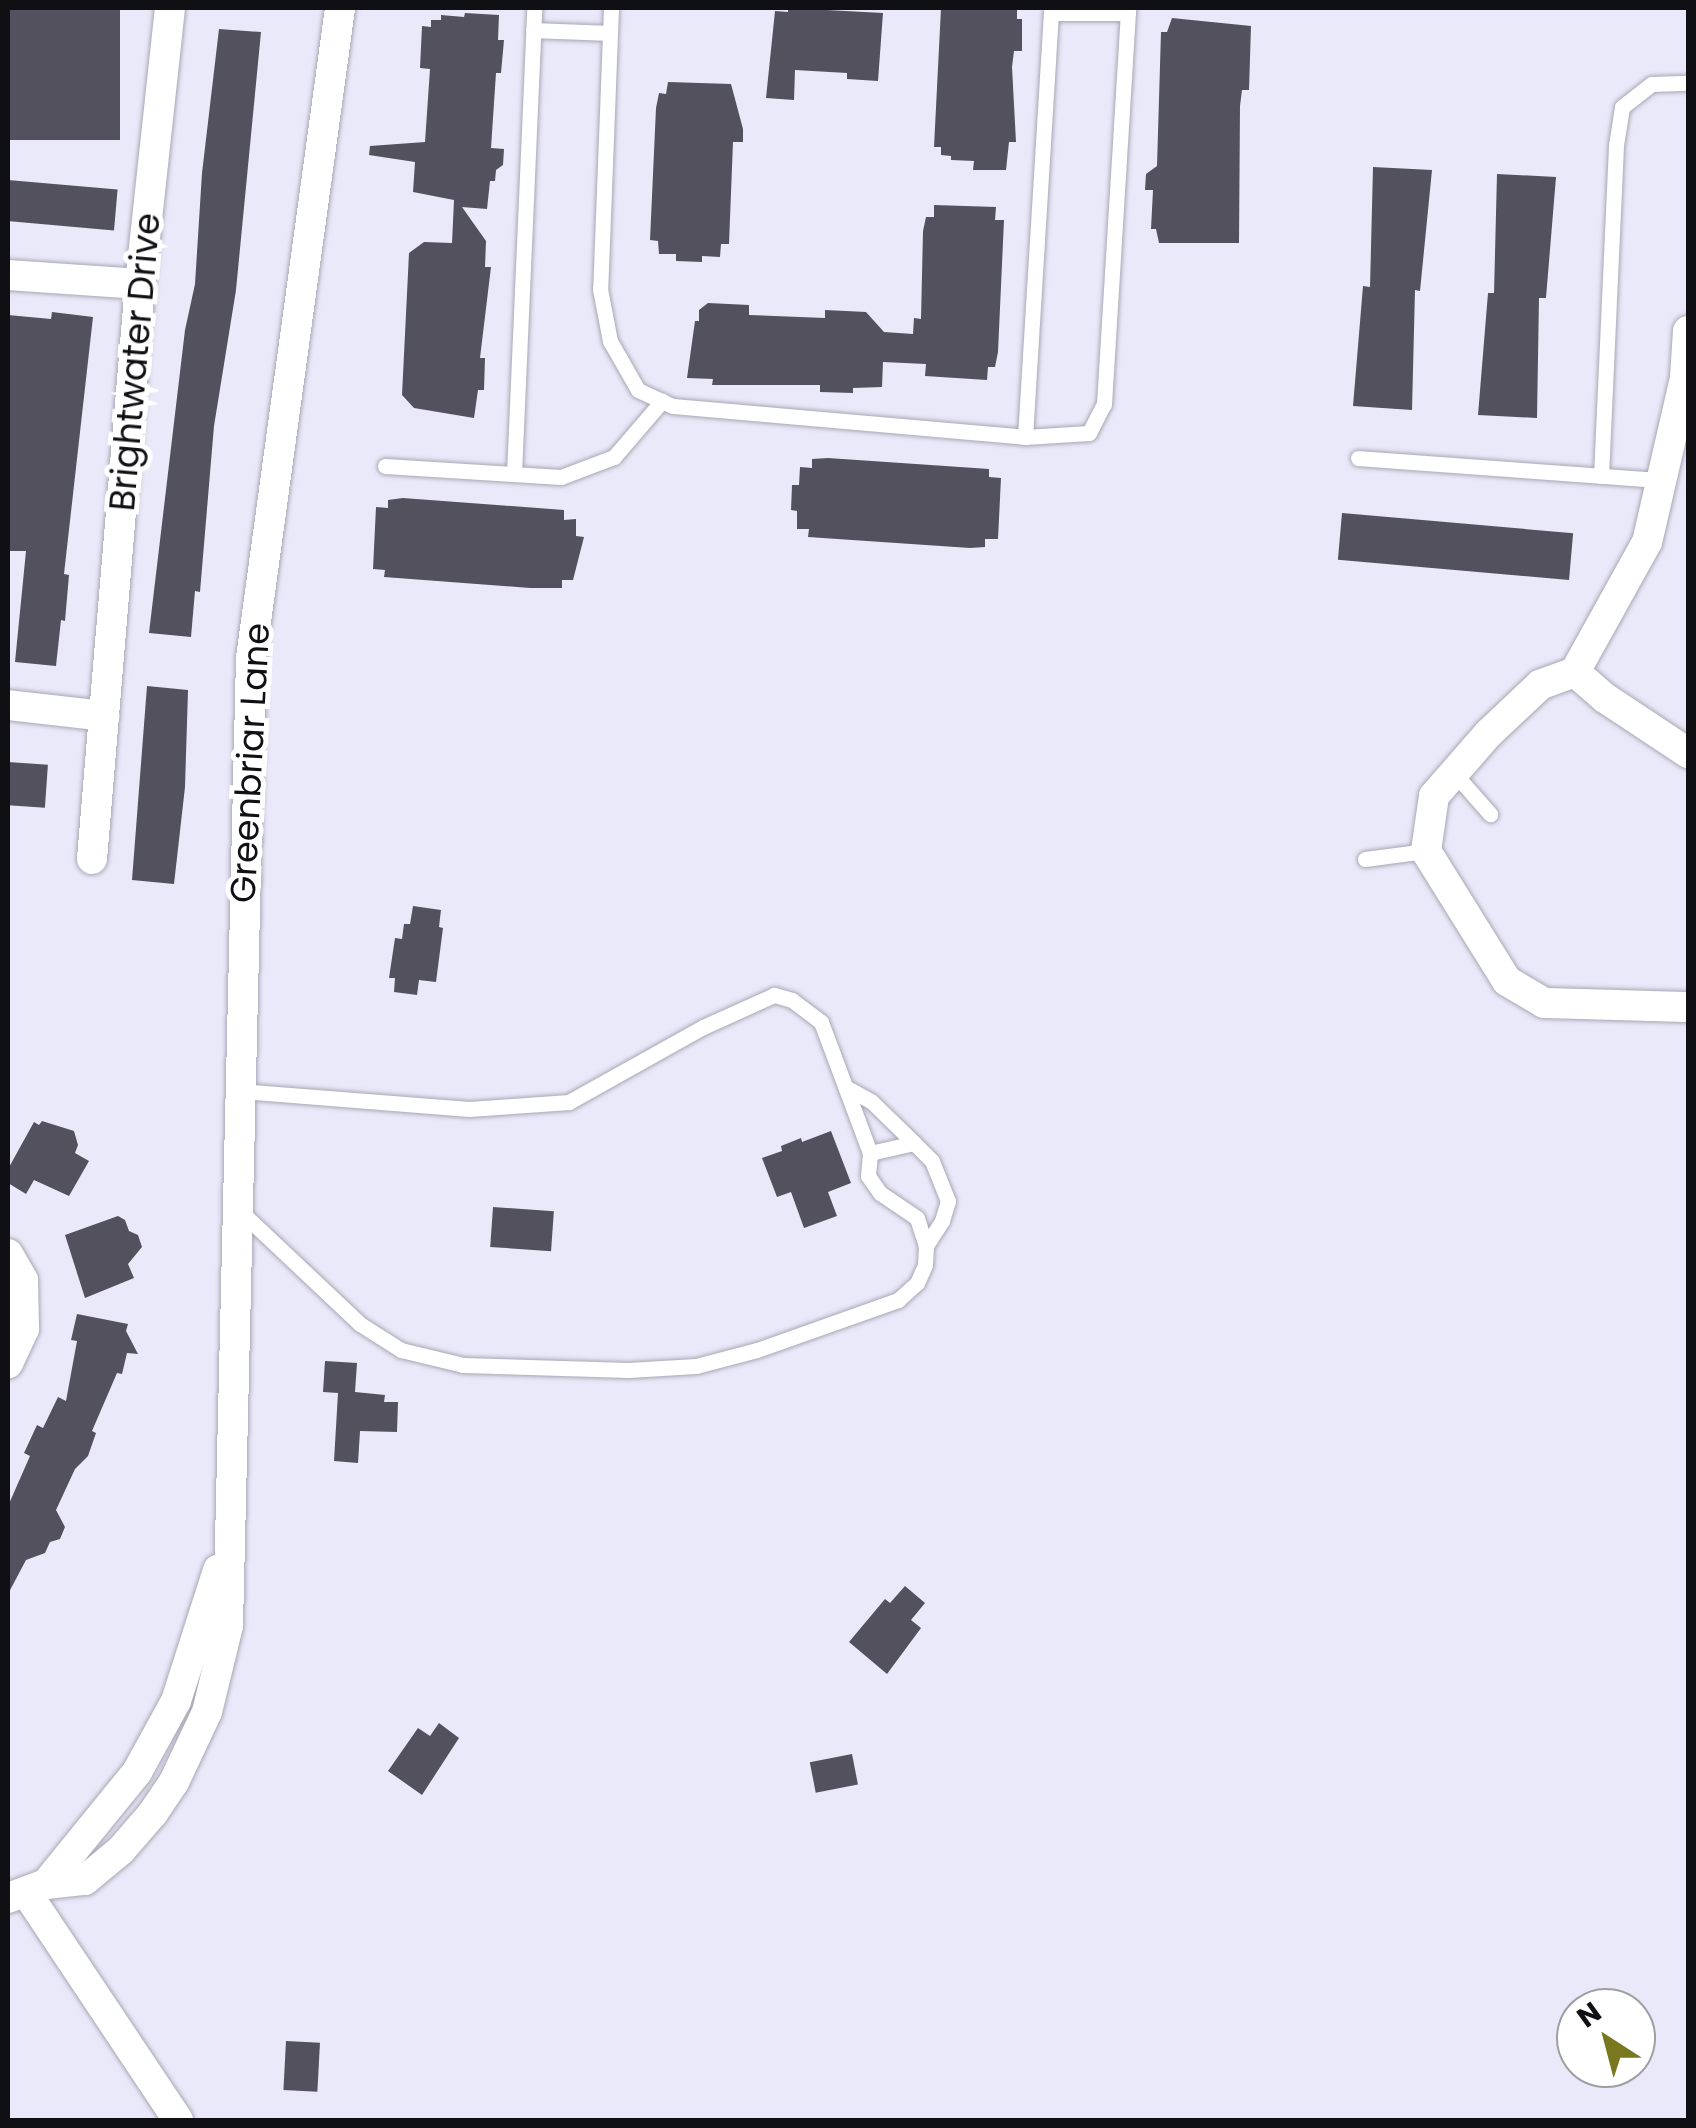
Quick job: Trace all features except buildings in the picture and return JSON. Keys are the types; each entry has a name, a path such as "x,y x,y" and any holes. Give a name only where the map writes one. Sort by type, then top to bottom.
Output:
{"street":[{"name":"Brightwater Drive","path":"92,859 140,284 170,8"},
{"name":"Greenbriar Lane","path":"27,1891 137,1772 176,1702 207,1615 230,1524 250,658 340,8"},
{"path":"8,274 140,284"},
{"path":"1688,331 1680,442 1661,480 1646,542 1575,672 1540,685 1434,796 1426,851 1507,981 1532,996 1544,1003 1688,1007"},
{"path":"1575,672 1605,698 1688,753"},
{"path":"8,705 104,716"},
{"path":"8,1254 23,1280 24,1330 8,1362"},
{"path":"27,1891 178,2120"}],"lane":[{"path":"514,474 534,8"},
{"path":"610,8 600,288 610,342 638,390 673,406 1025,437 1089,433 1104,404 1128,10 1052,13 1025,437"},
{"path":"532,30 610,32"},
{"path":"1601,476 1616,145 1622,107 1651,84 1688,82"},
{"path":"386,466 561,476 614,457 662,401"},
{"path":"1358,458 1661,480"},
{"path":"1454,773 1490,814"},
{"path":"1366,859 1426,851"},
{"path":"238,1208 360,1324 401,1350 463,1365 628,1370 696,1366 757,1350 898,1300 916,1283 925,1265 926,1246 917,1218 880,1193 868,1176 870,1153 849,1088 821,1022 792,1000 774,995 703,1028 569,1102 469,1109 239,1091"},
{"path":"849,1088 872,1102 932,1162 948,1201 942,1222 926,1246"},
{"path":"870,1153 914,1142"}]}
